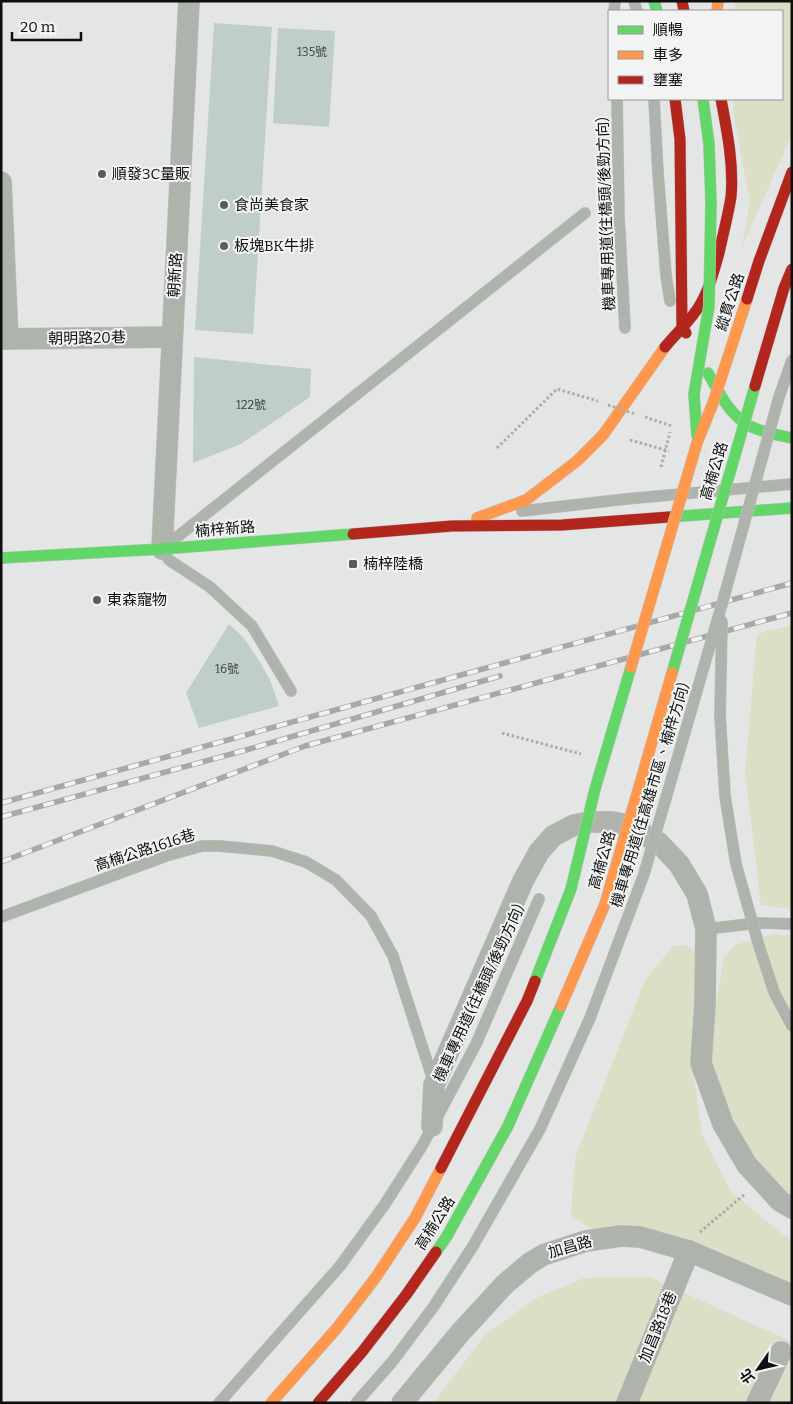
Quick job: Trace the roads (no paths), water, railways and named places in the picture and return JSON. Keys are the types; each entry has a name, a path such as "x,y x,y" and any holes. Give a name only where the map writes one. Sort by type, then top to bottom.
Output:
{"main road":[{"path":"675,100 680,139 682,327 720,395 732,410 747,424 769,433 792,438"},
{"path":"697,443 694,394 709,306 711,203 709,144 703,100"},
{"path":"452,526 526,500 576,461 603,435 667,345 702,302 713,275 731,195 729,143 721,100"},
{"name":"縱貫公路","path":"697,443 713,403 759,261 792,172"},
{"name":"高楠公路","path":"318,1403 373,1338 406,1295 446,1236 508,1126 605,904 724,491 784,288 792,269"},
{"name":"高楠公路","path":"271,1403 337,1328 376,1277 415,1218 527,1001 571,889 595,789 697,443"},
{"path":"452,526 562,524 792,508"},
{"name":"楠梓新路","path":"1,558 162,549 452,526"}],"street":[{"name":"朝新路","path":"162,549 188,1"},
{"path":"1,182 4,339"},
{"name":"朝明路20巷","path":"4,339 172,337"},
{"path":"432,1126 434,1085 523,881 539,852 553,836 574,825 588,822 612,822 628,825 659,843 679,864 697,894 706,929 705,1003 701,1062 723,1124 747,1165 780,1201 792,1208"},
{"name":"加昌路","path":"402,1403 460,1333 505,1284 543,1254 586,1241 621,1236 640,1237 689,1252 792,1295"},
{"name":"加昌路18巷","path":"627,1403 689,1252"},
{"path":"757,1403 781,1352"}],"lane":[{"name":"機車專用道(往橋頭/後勁方向)","path":"617,100 619,217 625,328"},
{"path":"654,100 666,276 670,301 682,327"},
{"path":"291,691 252,626 210,587 169,560 162,549 585,213"},
{"name":"機車專用道(往高雄市區、楠梓方向)","path":"356,1403 392,1362 434,1306 473,1246 540,1130 590,1018 644,874 722,604 779,397 792,360"},
{"path":"452,526 527,510 792,484"},
{"name":"機車專用道(往高雄市區、楠梓方向)","path":"722,604 720,715 725,796 736,864 774,992 792,1026"},
{"name":"高楠公路1616巷","path":"1,917 166,856 202,846 272,851 306,862 336,880 371,916 394,956 434,1085"},
{"name":"機車專用道(往橋頭/後勁方向)","path":"432,1126 476,1044 538,899"},
{"path":"706,929 758,923 792,924"},
{"path":"219,1403 340,1266 385,1204 422,1146 432,1126"}],"railway":[{"path":"1,803 792,583"},
{"path":"1,862 305,746 792,613"},
{"path":"1,817 246,750 500,676"}],"place":[{"name":"順發3C量販","path":"102,174"},
{"name":"食尚美食家","path":"224,205"},
{"name":"板塊BK牛排","path":"224,246"},
{"name":"楠梓陸橋","path":"353,564"},
{"name":"東森寵物","path":"97,600"}]}
